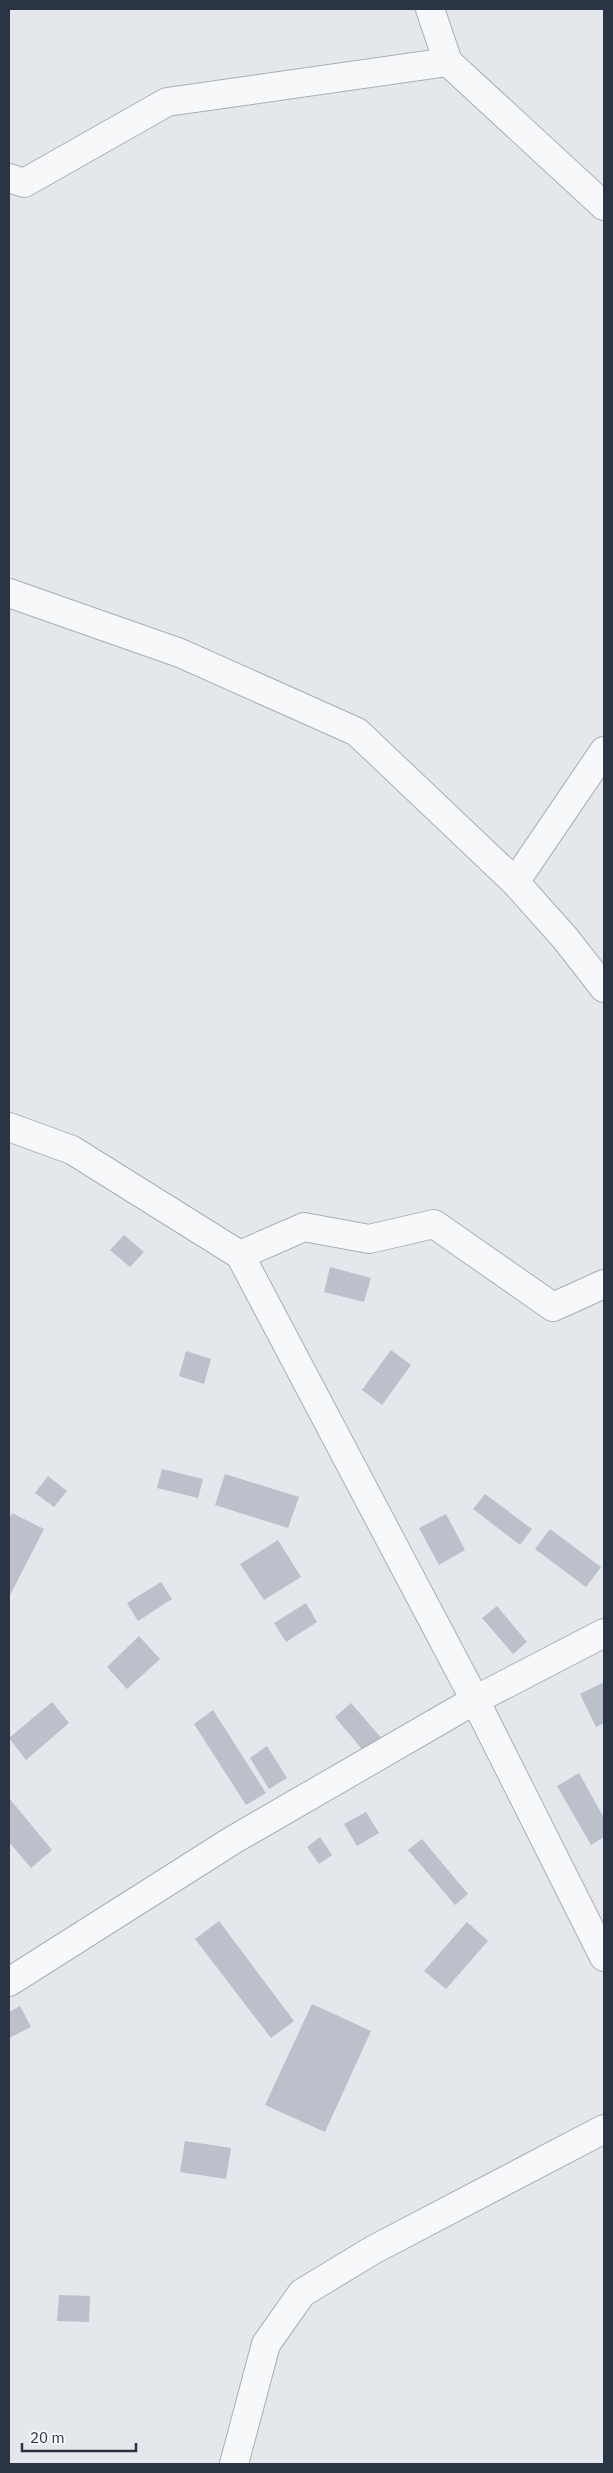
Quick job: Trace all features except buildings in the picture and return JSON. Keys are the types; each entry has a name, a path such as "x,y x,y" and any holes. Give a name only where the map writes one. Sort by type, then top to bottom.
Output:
{"street":[{"path":"430,9 448,62 604,206"},
{"path":"9,178 24,183 167,102 448,62"},
{"path":"9,593 180,653 357,732 515,882 565,938 604,988"},
{"path":"515,882 604,751"},
{"path":"9,1127 72,1150 240,1255 475,1700 604,1957"},
{"path":"240,1255 304,1227 369,1239 434,1224 553,1307 604,1284"},
{"path":"9,1982 233,1840 475,1700 604,1633"},
{"path":"234,2464 266,2344 302,2293 373,2250 604,2129"}]}
